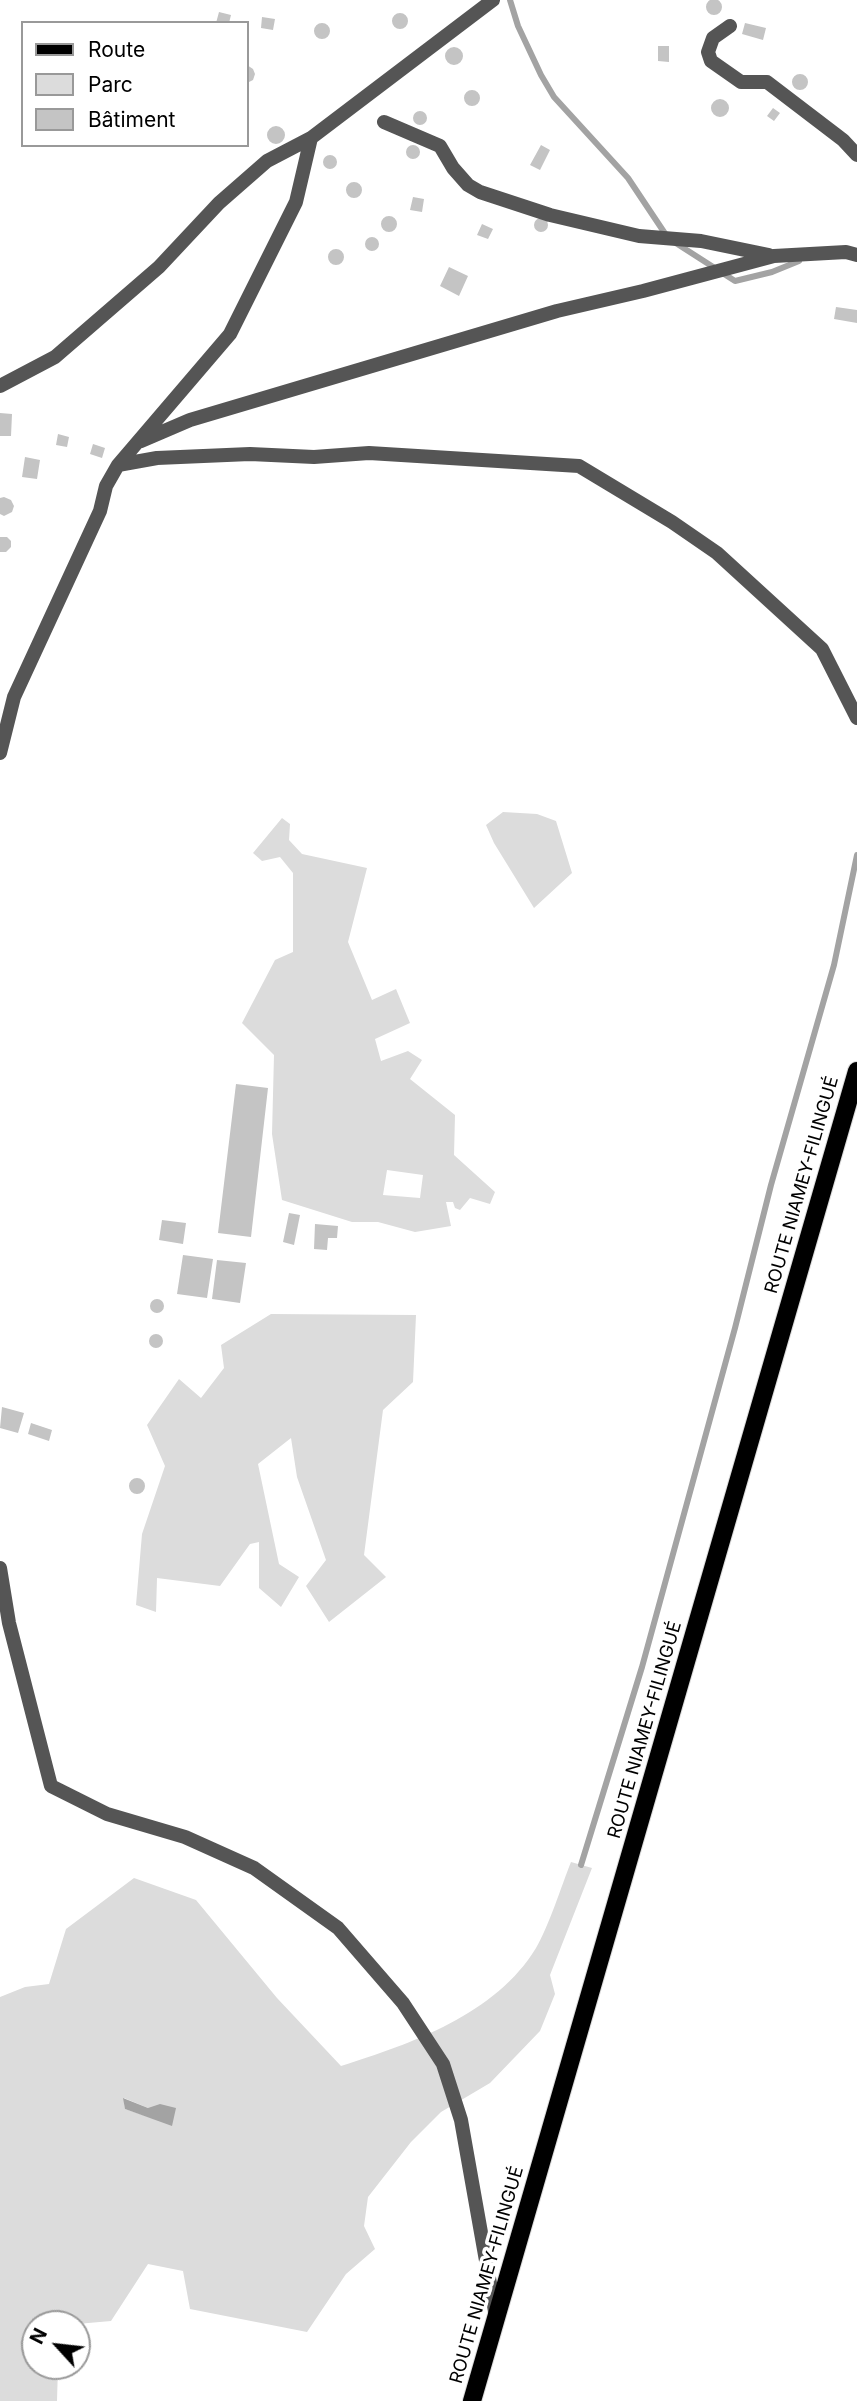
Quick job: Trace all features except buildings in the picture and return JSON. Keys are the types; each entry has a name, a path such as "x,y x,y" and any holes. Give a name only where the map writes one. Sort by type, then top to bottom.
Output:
{"main road":[{"name":"ROUTE NIAMEY-FILINGUÉ","path":"472,2401 857,1071"}],"street":[{"path":"0,386 55,357 159,267 219,203 267,161 311,138 493,0"},
{"path":"730,26 713,38 708,52 711,61 741,82 766,82 843,140 857,155"},
{"path":"384,122 440,146 468,186 480,192 550,215 639,236 701,241 774,256"},
{"path":"0,753 14,697 100,511 106,486 136,443 230,334 296,202 311,138"},
{"path":"136,443 190,420 499,327 774,256 846,252 857,255"},
{"path":"118,466 157,458 250,454 314,457 369,453 579,466 672,522 717,553 822,649 857,718"},
{"path":"0,1568 9,1623 51,1786 107,1814 185,1837 254,1868 338,1928 403,2003 443,2064 461,2120 496,2319"}],"green space":[{"path":"503,812 537,814 556,821 572,873 534,908 486,825"},
{"path":"282,818 290,824 289,840 302,854 367,868 348,942 372,1000 396,989 410,1023 375,1039 381,1061 408,1051 422,1060 410,1079 455,1115 454,1155 495,1192 490,1204 470,1198 460,1210 455,1208 453,1202 446,1202 451,1226 415,1232 378,1222 352,1222 282,1200 272,1134 274,1055 242,1023 275,960 293,952 293,873 280,857 262,861 253,853","holes":["387,1170 423,1175 420,1198 383,1195"]},
{"path":"271,1314 416,1315 413,1382 383,1410 364,1555 386,1577 329,1622 306,1586 326,1560 297,1477 291,1438 258,1464 279,1564 299,1577 281,1607 259,1588 259,1542 250,1544 220,1586 157,1578 156,1612 136,1605 142,1534 165,1466 147,1425 179,1379 201,1398 224,1368 221,1345"},
{"path":"571,1862 592,1868 550,1975 555,1994 540,2031 490,2083 441,2112 411,2142 368,2197 364,2226 375,2249 346,2274 307,2332 190,2309 183,2271 148,2264 111,2321 91,2323 91,2310 21,2310 21,2380 58,2380 57,2401 0,2401 0,1997 25,1987 49,1984 66,1929 134,1878 196,1900 277,1998 341,2066 395,2048 450,2024 475,2009 519,1971 536,1948","holes":["124,2098 148,2108 172,2125 125,2109"]}],"shaded area":[{"path":"123,2098 148,2108 160,2104 176,2108 172,2126 125,2109"}],"waterway":[{"path":"510,0 518,26 554,97 628,178 668,238 735,281 772,272 799,261"},
{"path":"581,1865 642,1667 735,1328 771,1185 834,965 857,855"}]}
